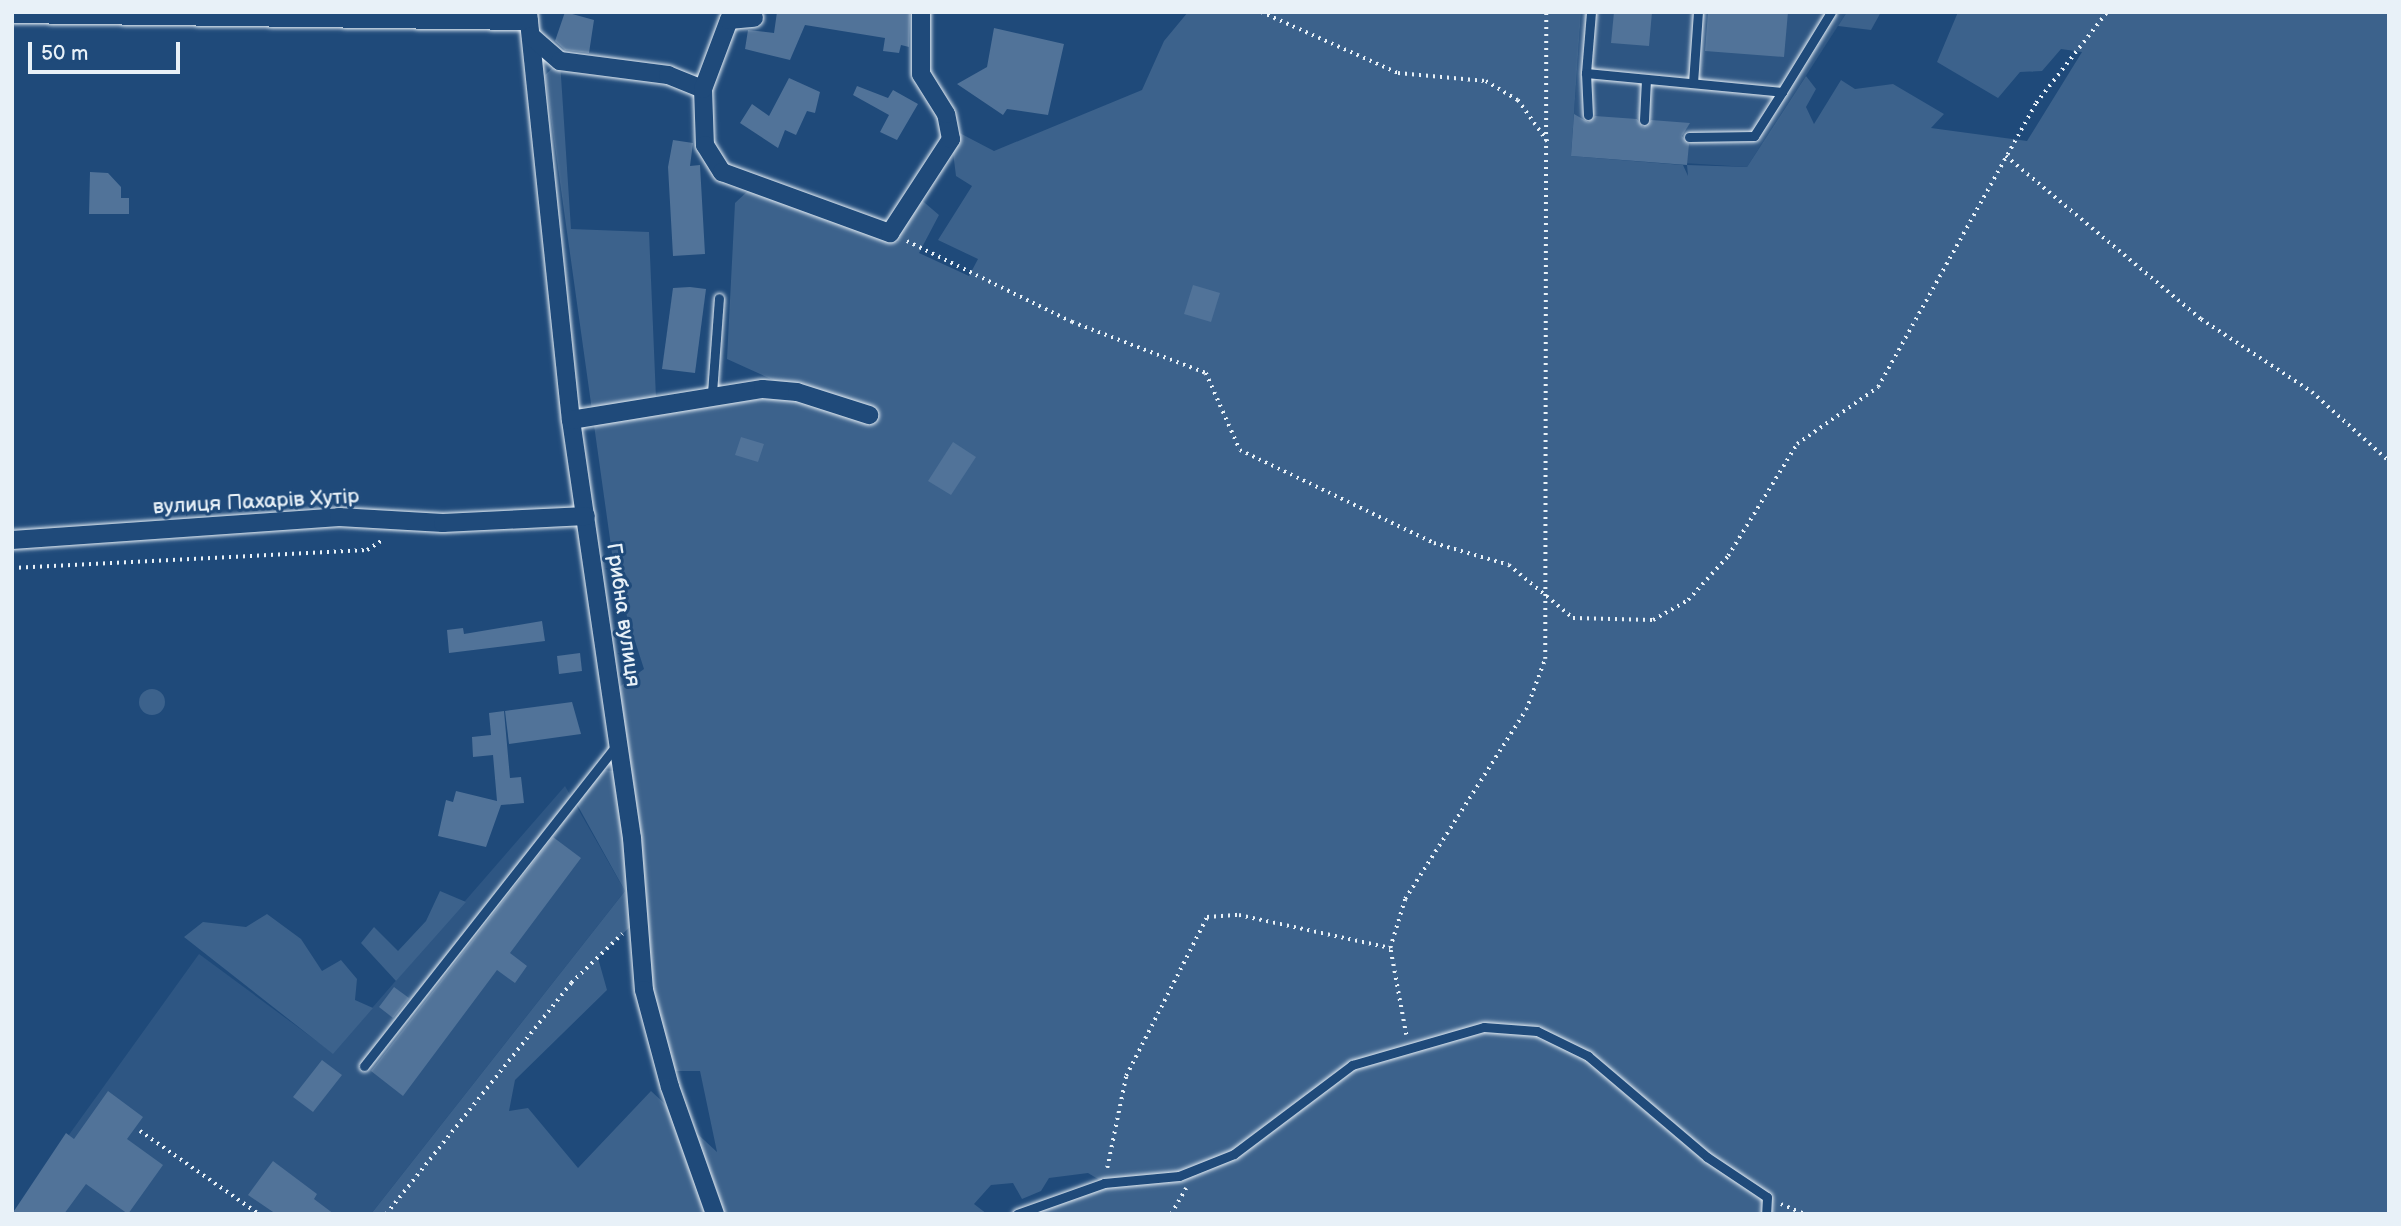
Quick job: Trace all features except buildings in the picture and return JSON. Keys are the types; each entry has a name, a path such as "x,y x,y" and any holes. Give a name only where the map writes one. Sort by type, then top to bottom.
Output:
{"street":[{"path":"754,18 729,20 704,89 705,145 722,172 890,233 951,139 946,114 921,74 921,12"},
{"path":"12,14 530,23 560,61 668,75 704,89"},
{"name":"Грибна вулиця","path":"530,23 571,420 639,918 644,990 670,1087 715,1214"},
{"path":"536,81 560,61"},
{"path":"571,420 678,406 712,393 788,390 869,415"},
{"name":"вулиця Пахарів Хутір","path":"12,540 339,517 412,522 586,516"}],"lane":[{"path":"1588,115 1586,73 1591,12"},
{"path":"1693,83 1698,12"},
{"path":"1689,137 1754,136 1831,12"},
{"path":"1586,73 1782,92"},
{"path":"1644,120 1646,79"},
{"path":"712,393 719,298"},
{"path":"364,1066 616,746"},
{"path":"1017,1214 1104,1182 1196,1170 1234,1154 1352,1065 1408,1046 1484,1027 1537,1031 1588,1056 1707,1157 1767,1197 1766,1214"}],"path":[{"path":"1261,12 1398,73 1486,81 1518,100 1549,144"},
{"path":"1408,1046 1390,948 1405,899 1526,710 1545,659 1549,144 1546,12"},
{"path":"890,233 1072,322 1206,373 1240,450 1434,543 1509,565 1546,601 1573,618 1653,620 1688,600 1728,556 1797,444 1878,387 2036,103 2107,12"},
{"path":"2006,156 2201,319 2312,392 2389,461"},
{"path":"12,568 367,550 412,522"},
{"path":"1104,1182 1126,1076 1207,917 1239,915 1390,948"},
{"path":"386,1214 571,983 639,918"},
{"path":"140,1131 259,1214"},
{"path":"1171,1214 1196,1170"},
{"path":"1767,1197 1805,1214"}],"shaded area":[{"path":"1188,12 1581,12 1571,156 1683,165 1688,176 1687,165 1747,167 1806,76 1816,89 1806,107 1814,124 1841,80 1855,89 1893,84 1944,114 1931,128 2027,141 2082,52 2061,49 2042,71 2020,72 1998,98 1937,62 1958,12 2389,12 2389,1214 1017,1214 1103,1182 1088,1173 1049,1178 1041,1191 1022,1199 1013,1183 991,1185 974,1204 987,1214 371,1214 625,891 574,799 597,769 621,772 611,693 644,669 616,582 545,75 560,61 571,229 649,232 656,398 722,404 804,394 727,359 735,203 752,187 898,242 890,233 918,197 939,215 919,253 969,276 978,259 938,240 972,186 956,176 950,128 994,151 1142,90 1164,41","holes":["638,919 665,1071 700,1071 717,1152 651,1091 578,1168 528,1108 509,1111 515,1080 607,990 598,958"]},
{"path":"1581,12 1847,12 1747,167 1571,156"},
{"path":"1847,12 1881,12 1871,30 1838,26"},
{"path":"152,689 161,693 165,702 161,711 152,715 143,711 139,702 143,693"},
{"path":"565,786 625,891 371,1214 12,1214 199,954 333,1053"},
{"path":"440,891 466,902 396,981 361,943 374,927 398,951 426,921"},
{"path":"267,914 301,939 322,971 341,960 357,979 355,1000 373,1008 333,1054 184,937 203,922 246,927"}]}
